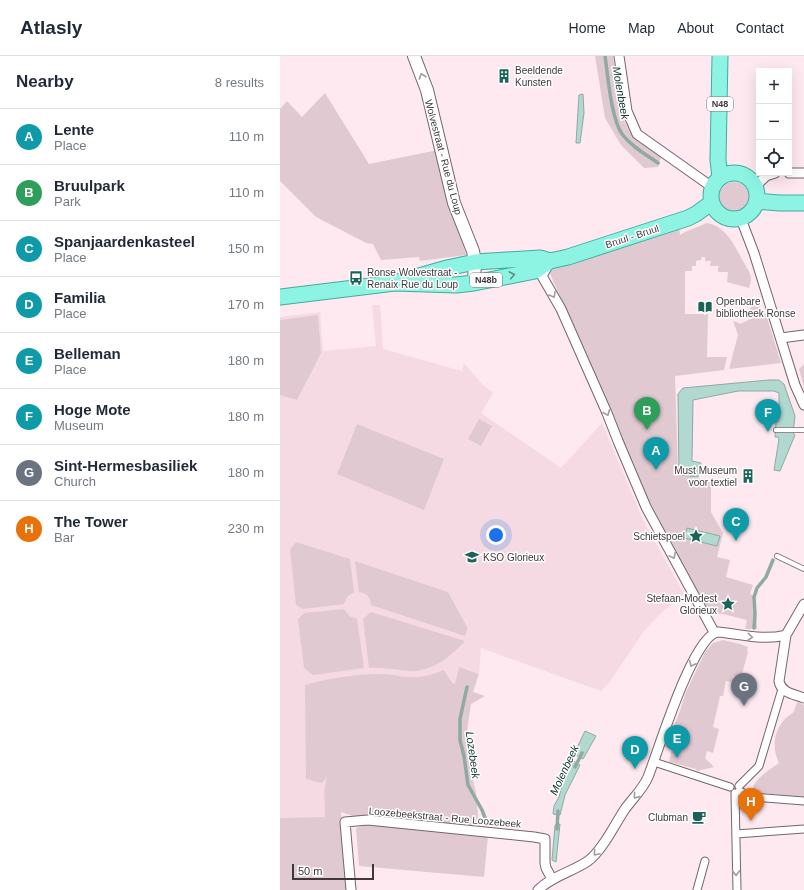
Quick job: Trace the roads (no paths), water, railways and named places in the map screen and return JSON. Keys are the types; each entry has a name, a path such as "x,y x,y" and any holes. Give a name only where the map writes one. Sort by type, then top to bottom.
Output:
{"main road":[{"name":"N48","path":"716,182 718,160 720,56"},
{"path":"731,173 741,174 749,179 756,194 751,212 740,219 731,220 721,216 716,211 711,203 710,196 716,182 731,173"},
{"path":"756,194 779,203 804,203"},
{"name":"Bruul - Bruul","path":"550,261 568,257 688,218 711,203"},
{"name":"N48b","path":"395,283 447,268 475,262 540,258 550,261"},
{"name":"N48b","path":"280,297 395,283 456,285 474,283 535,271 550,261"}],"street":[{"name":"Wolvestraat - Rue du Loup","path":"414,56 426,90 454,203 473,251 475,262 474,283"},
{"path":"619,56 627,111 637,134 716,182"},
{"path":"792,173 804,173"},
{"path":"756,194 766,176"},
{"path":"740,219 754,253 795,385 804,405"},
{"path":"550,261 542,276 561,309 598,392 646,507 714,632"},
{"path":"781,338 804,335"},
{"path":"804,604 786,635 779,678 779,683 782,689 804,698"},
{"path":"538,890 552,879 577,867 593,857 626,808 644,786 683,681 702,645 714,632 724,632 750,637 776,637 786,635"},
{"path":"738,790 759,766 782,689"},
{"path":"654,762 730,787 735,784 738,790 736,834 737,890"},
{"path":"738,790 753,797 804,801"},
{"name":"Loozebeekstraat - Rue Loozebeek","path":"352,890 345,822 368,820 534,836 545,839 546,868 552,879"},
{"path":"736,834 804,829"},
{"path":"697,890 705,861"}],"lane":[{"path":"776,430 804,430"},
{"path":"777,556 804,569"}],"waterway":[{"name":"Molenbeek","path":"605,56 610,96 618,127 622,134 638,150 658,163"},
{"name":"Molenbeek","path":"754,628 754,597 757,588 766,577 773,560"},
{"name":"Lozebeek","path":"467,687 460,719 460,740 468,785 482,810 487,823"},
{"name":"Molenbeek","path":"575,767 582,753"},
{"name":"Molenbeek","path":"557,829 558,811"}],"place":[{"name":"Beeldende Kunsten","path":"504,76"},
{"name":"Ronse Wolvestraat - Renaix Rue du Loup","path":"356,278"},
{"name":"Openbare bibliotheek Ronse","path":"705,307"},
{"name":"Bruulpark","path":"647,430"},
{"name":"Hoge Mote","path":"768,432"},
{"name":"Lente","path":"656,470"},
{"name":"Must Museum voor textiel","path":"748,476"},
{"name":"Schietspoel","path":"696,536"},
{"name":"Spanjaardenkasteel","path":"736,541"},
{"name":"KSO Glorieux","path":"472,557"},
{"name":"Stefaan-Modest Glorieux","path":"728,604"},
{"name":"Sint-Hermesbasiliek","path":"744,706"},
{"name":"Belleman","path":"677,758"},
{"name":"Familia","path":"635,769"},
{"name":"Clubman","path":"699,817"},
{"name":"The Tower","path":"751,821"}]}
